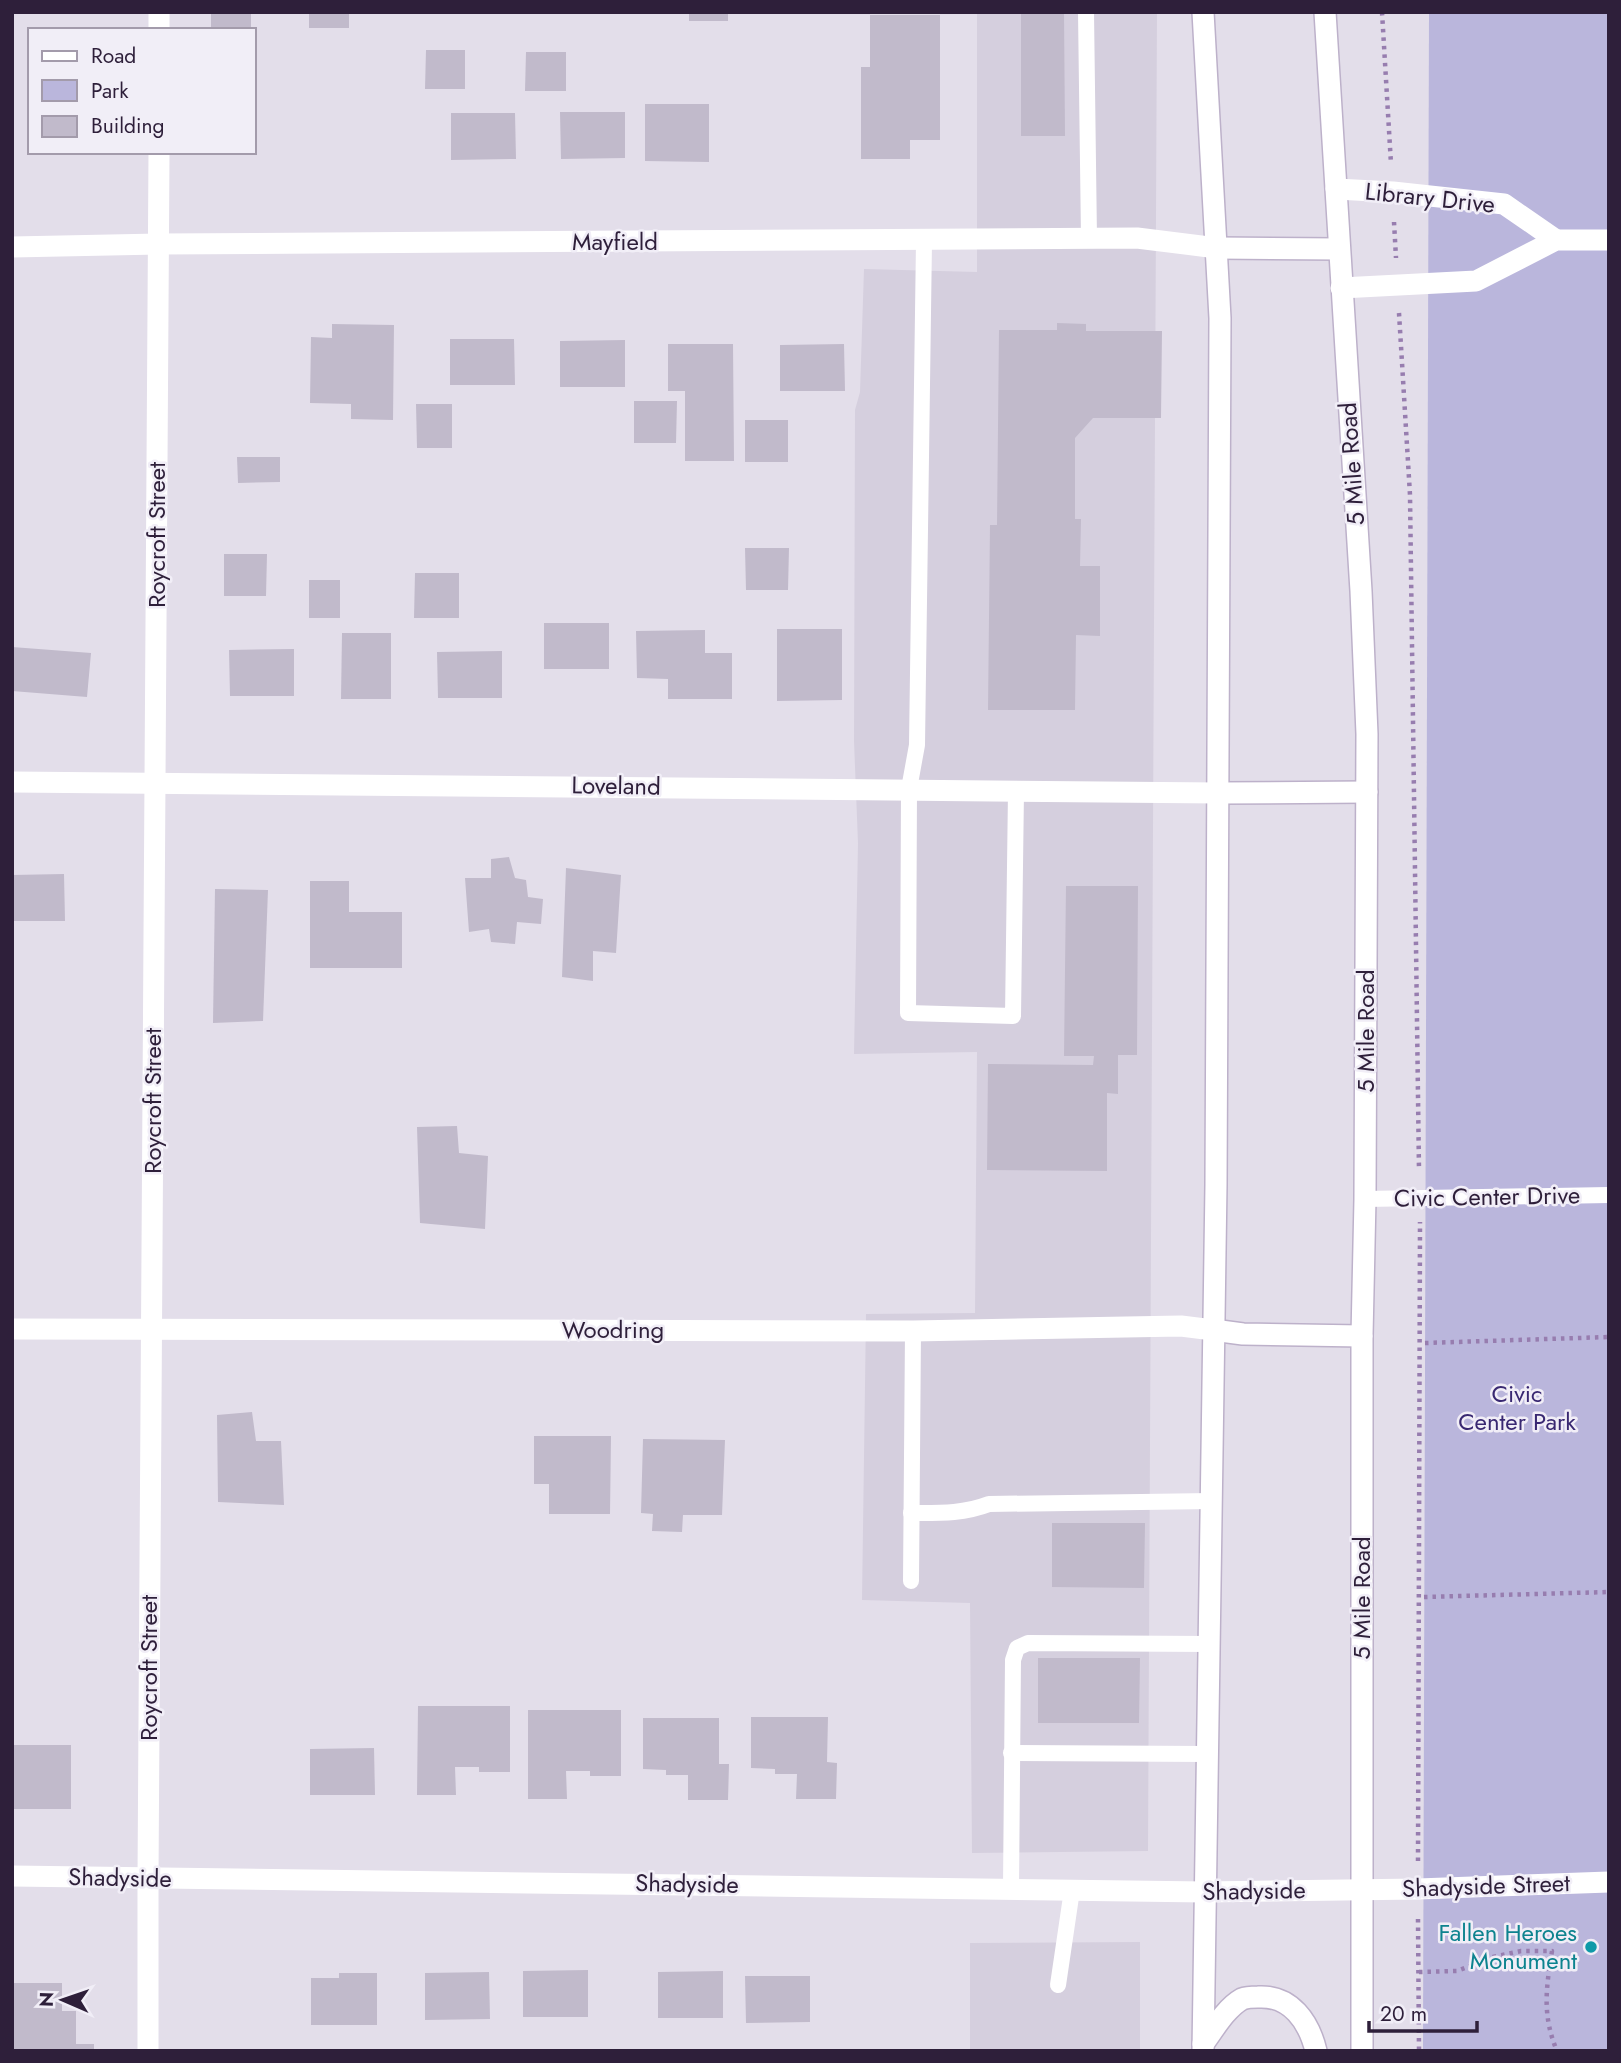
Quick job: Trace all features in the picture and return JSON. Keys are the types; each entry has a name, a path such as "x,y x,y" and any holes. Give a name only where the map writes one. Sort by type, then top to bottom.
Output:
{"street":[{"path":"1203,12 1220,318 1217,1171 1203,2047"},
{"name":"5 Mile Road","path":"1325,12 1361,591 1367,734 1362,1336 1362,2051"},
{"name":"Roycroft Street","path":"149,2051 159,154"},
{"name":"Library Drive","path":"1336,189 1504,204 1556,240"},
{"name":"Mayfield","path":"12,247 1137,238 1217,248 1339,249"},
{"path":"1341,288 1476,281 1556,240 1609,240"},
{"name":"Loveland","path":"12,782 155,781 1367,793"},
{"name":"Woodring","path":"12,1329 913,1331 1181,1326 1243,1335 1362,1336"},
{"name":"Shadyside","path":"12,1877 1205,1892 1362,1889"},
{"name":"Shadyside Street","path":"1362,1889 1609,1882"},
{"path":"1203,2047 1228,2010 1244,1998 1266,1996 1284,2001 1300,2015 1312,2033 1316,2051"}],"lane":[{"path":"1086,12 1089,239"},
{"path":"924,241 917,745 909,789 908,1013 1013,1016 1016,791"},
{"name":"Civic Center Drive","path":"1365,1199 1609,1195"},
{"path":"911,1581 913,1331"},
{"path":"911,1513 952,1514 972,1511 989,1504 1212,1501"},
{"path":"1010,1888 1013,1660 1017,1648 1028,1643 1210,1644"},
{"path":"1011,1753 1208,1754"},
{"path":"1058,1985 1072,1890"}],"path":[{"path":"1382,12 1411,509 1420,1199 1419,2051"},
{"path":"1425,1343 1609,1338"},
{"path":"1424,1597 1609,1592"},
{"path":"1419,1972 1457,1971 1493,1957 1521,1951 1552,1951 1546,1988 1548,2029 1557,2051"}],"shaded area":[{"path":"977,12 1157,12 1148,1851 972,1853 970,1603 862,1600 866,1314 975,1313 977,1052 854,1054 858,843 854,741 855,410 860,392 864,269 977,272"},
{"path":"1140,1942 1140,2051 970,2051 970,1943"}],"green space":[{"name":"Civic Center Park","path":"1429,12 1609,12 1609,2051 1423,2051"}],"building":[{"path":"211,12 251,12 251,28 211,28"},
{"path":"309,12 349,12 349,28 309,28"},
{"path":"689,12 728,12 728,21 689,21"},
{"path":"1021,12 1064,12 1065,136 1021,136"},
{"path":"870,15 940,15 940,140 910,140 910,159 861,159 861,67 870,67"},
{"path":"426,50 465,50 465,89 425,89"},
{"path":"526,52 566,52 566,91 525,91"},
{"path":"645,104 709,104 709,162 645,161"},
{"path":"560,112 625,112 625,158 561,159"},
{"path":"451,113 515,113 516,159 451,160"},
{"path":"1057,323 1086,324 1086,331 1162,331 1161,418 1093,418 1075,438 1075,519 1081,519 1080,566 1100,566 1100,636 1076,635 1075,710 988,710 990,525 997,525 999,330 1057,330"},
{"path":"332,324 394,325 393,420 351,419 351,404 310,403 311,337 332,338"},
{"path":"450,339 514,339 515,385 450,385"},
{"path":"625,340 625,387 560,387 560,341"},
{"path":"668,344 733,344 734,461 685,461 685,391 668,391"},
{"path":"844,344 845,391 780,391 780,345"},
{"path":"634,401 677,401 676,443 634,443"},
{"path":"416,404 452,404 452,448 417,448"},
{"path":"745,420 788,420 788,462 745,462"},
{"path":"237,457 280,457 280,482 238,483"},
{"path":"745,548 789,548 788,590 746,590"},
{"path":"224,554 267,554 266,596 224,596"},
{"path":"415,573 459,573 459,618 414,618"},
{"path":"309,580 340,580 340,618 309,618"},
{"path":"544,623 609,623 609,669 544,669"},
{"path":"777,629 842,629 842,700 777,701"},
{"path":"705,630 705,653 732,653 732,699 668,699 668,679 637,678 636,631"},
{"path":"342,633 391,633 391,699 341,699"},
{"path":"12,647 91,653 87,697 12,691"},
{"path":"294,649 294,696 230,696 229,650"},
{"path":"502,651 502,698 438,698 437,652"},
{"path":"509,857 515,878 526,880 528,897 543,899 541,924 517,922 515,944 491,942 489,929 469,932 465,878 491,878 491,859"},
{"path":"566,868 621,875 616,953 593,951 593,981 562,977"},
{"path":"64,874 65,921 12,921 12,875"},
{"path":"310,881 349,881 349,912 402,912 402,968 310,968"},
{"path":"1066,886 1138,886 1137,1055 1118,1055 1118,1094 1107,1093 1107,1171 987,1170 988,1064 1093,1065 1094,1056 1064,1056"},
{"path":"215,889 268,890 263,1021 213,1023"},
{"path":"457,1126 459,1153 488,1156 485,1229 420,1223 417,1127"},
{"path":"252,1412 256,1441 281,1441 284,1505 218,1502 217,1415"},
{"path":"534,1436 611,1436 610,1514 549,1514 549,1484 534,1484"},
{"path":"643,1439 725,1440 722,1515 683,1515 682,1532 652,1531 653,1514 641,1513"},
{"path":"1052,1523 1145,1523 1144,1588 1052,1587"},
{"path":"1038,1658 1140,1658 1139,1723 1038,1723"},
{"path":"418,1706 510,1706 510,1772 479,1772 479,1767 455,1767 456,1795 417,1795"},
{"path":"528,1710 621,1710 621,1776 590,1776 590,1771 566,1771 567,1799 528,1799"},
{"path":"751,1717 828,1717 827,1762 837,1763 836,1799 796,1799 797,1774 775,1774 775,1769 751,1768"},
{"path":"643,1718 719,1718 719,1764 729,1764 728,1800 688,1800 688,1775 666,1775 666,1770 643,1769"},
{"path":"12,1745 71,1745 71,1809 12,1809"},
{"path":"374,1748 375,1795 310,1795 310,1749"},
{"path":"588,1970 588,2017 523,2017 523,1971"},
{"path":"723,1971 723,2018 658,2018 658,1972"},
{"path":"489,1972 490,2019 425,2020 425,1973"},
{"path":"339,1973 377,1973 377,2025 311,2025 311,1978 339,1978"},
{"path":"745,1976 810,1976 810,2022 746,2023"},
{"path":"12,1983 62,1983 62,2011 76,2011 76,2044 94,2044 94,2051 12,2050"}],"place":[{"name":"Fallen Heroes Monument","path":"1591,1947"}]}
